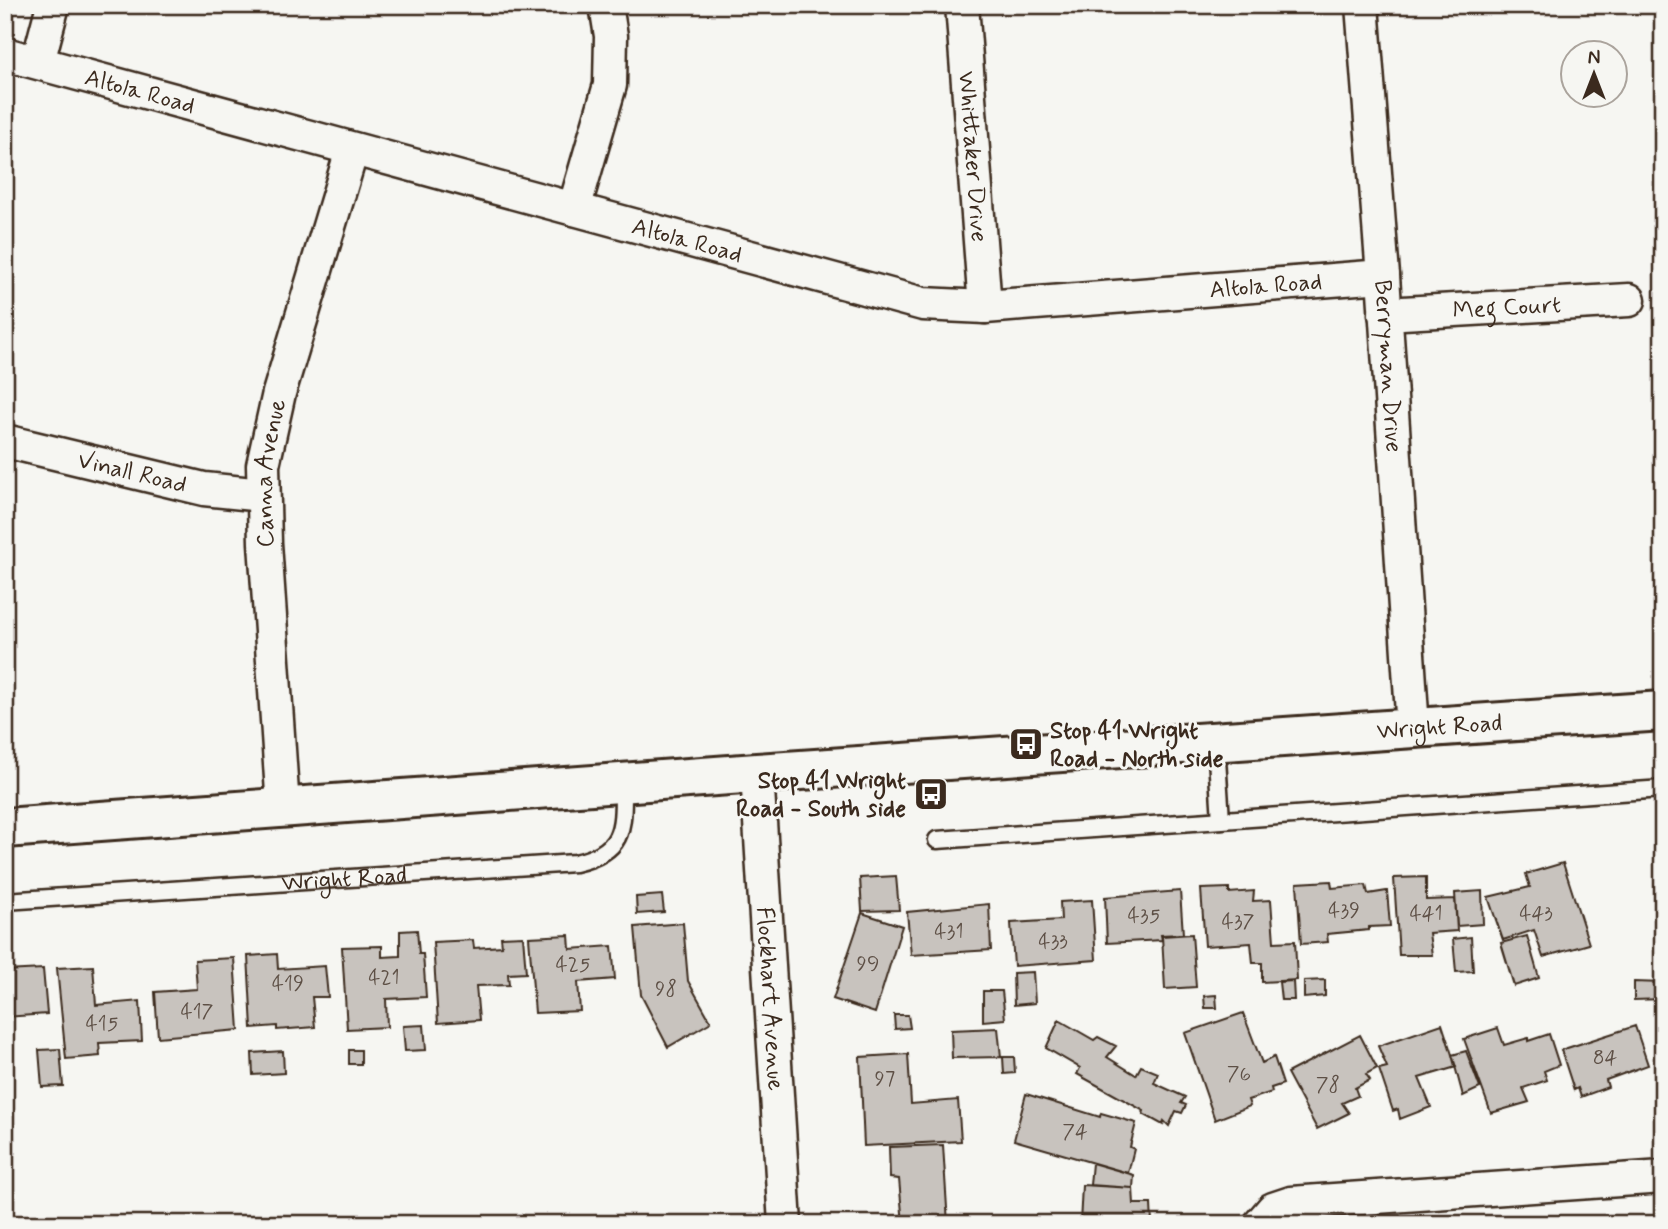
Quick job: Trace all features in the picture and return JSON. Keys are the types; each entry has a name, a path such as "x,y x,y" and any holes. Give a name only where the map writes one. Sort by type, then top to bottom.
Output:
{"main road":[{"name":"Wright Road","path":"5,828 1663,711"}],"street":[{"path":"38,62 53,5"},
{"path":"574,209 610,85 611,36 606,5"},
{"name":"Whittaker Drive","path":"962,5 985,307"},
{"name":"Berryman Drive","path":"1362,5 1413,729"},
{"name":"Altola Road","path":"5,54 923,304 985,307 1383,276"},
{"name":"Canna Avenue","path":"284,808 262,465 279,393 352,150"},
{"name":"Meg Court","path":"1385,314 1629,300"},
{"name":"Vinall Road","path":"5,441 204,489 262,495"},
{"name":"Flockhart Avenue","path":"757,773 785,1224"},
{"path":"1260,1224 1273,1209 1291,1203 1663,1177"}],"lane":[{"path":"1216,743 1221,820"},
{"name":"Wright Road","path":"5,901 575,863 594,859 616,840 623,822 623,784"},
{"path":"937,840 1663,789"}],"building":[{"path":"1563,863 1589,944 1543,957 1534,930 1503,940 1488,897 1530,887 1526,874"},
{"path":"896,876 899,910 862,911 860,878"},
{"path":"1426,877 1426,900 1455,899 1457,931 1429,933 1432,955 1399,955 1394,878"},
{"path":"1331,881 1332,888 1366,885 1368,894 1387,891 1390,926 1327,934 1328,942 1301,944 1297,883"},
{"path":"1229,888 1229,893 1254,891 1253,901 1271,900 1274,942 1295,941 1297,980 1262,982 1262,963 1253,963 1251,943 1205,946 1201,889"},
{"path":"1180,891 1183,934 1161,935 1162,940 1107,943 1105,897"},
{"path":"1482,891 1483,924 1457,926 1455,893"},
{"path":"662,895 664,912 637,914 636,897"},
{"path":"1092,900 1096,960 1014,966 1011,923 1061,920 1060,902"},
{"path":"989,904 991,950 911,955 907,912"},
{"path":"862,913 902,926 875,1013 833,999"},
{"path":"683,923 688,981 711,1022 668,1047 641,995 635,927"},
{"path":"417,930 419,954 423,954 426,997 386,999 387,1027 347,1029 342,947 382,946 382,957 400,956 400,931"},
{"path":"1192,934 1196,987 1165,989 1162,936"},
{"path":"569,935 570,949 612,946 615,979 578,982 580,1011 535,1013 529,937"},
{"path":"523,936 526,973 508,974 509,985 476,986 479,1020 438,1023 433,942 473,940 474,948 502,946 501,937"},
{"path":"1527,936 1539,978 1514,986 1501,943"},
{"path":"1471,937 1473,971 1456,972 1453,939"},
{"path":"277,954 278,969 325,966 328,997 312,997 315,1027 277,1030 277,1026 252,1028 248,956"},
{"path":"234,958 239,1030 158,1037 155,992 197,989 195,960"},
{"path":"93,966 96,1005 140,1001 142,1041 99,1043 100,1056 66,1059 57,968"},
{"path":"43,969 47,1014 5,1017 5,971"},
{"path":"1033,972 1035,1003 1014,1005 1013,973"},
{"path":"1325,980 1325,996 1304,998 1304,981"},
{"path":"1293,981 1294,1000 1281,1000 1279,982"},
{"path":"1634,982 1663,983 1663,999 1634,1000"},
{"path":"983,991 1002,991 1005,1019 983,1021"},
{"path":"1216,995 1217,1008 1205,1008 1204,996"},
{"path":"1243,1013 1262,1063 1274,1057 1283,1084 1271,1088 1272,1092 1248,1100 1250,1106 1215,1120 1185,1033"},
{"path":"894,1015 908,1015 910,1028 895,1029"},
{"path":"1059,1020 1094,1040 1098,1037 1116,1046 1107,1057 1136,1075 1141,1066 1158,1073 1154,1083 1185,1097 1181,1103 1186,1105 1182,1113 1176,1111 1169,1126 1164,1121 1163,1125 1143,1114 1144,1111 1077,1074 1080,1068 1046,1048"},
{"path":"1442,1024 1456,1067 1419,1078 1431,1107 1400,1119 1398,1109 1393,1111 1379,1069 1387,1067 1378,1046"},
{"path":"424,1025 426,1050 405,1051 403,1026"},
{"path":"1635,1026 1648,1065 1606,1080 1608,1087 1581,1097 1578,1088 1574,1090 1561,1050"},
{"path":"998,1028 1001,1057 952,1058 951,1030"},
{"path":"1498,1028 1504,1045 1549,1034 1559,1065 1544,1071 1547,1080 1523,1088 1529,1102 1491,1113 1464,1039"},
{"path":"1360,1035 1377,1068 1366,1074 1370,1080 1355,1088 1358,1096 1342,1103 1349,1113 1317,1129 1287,1073"},
{"path":"60,1049 63,1086 42,1087 39,1050"},
{"path":"349,1050 361,1050 361,1064 349,1064"},
{"path":"283,1051 284,1073 253,1075 252,1053"},
{"path":"1466,1051 1480,1088 1463,1096 1452,1055"},
{"path":"908,1054 911,1104 958,1100 961,1141 864,1146 860,1057"},
{"path":"1003,1057 1014,1057 1015,1073 1004,1074"},
{"path":"1026,1094 1100,1117 1101,1113 1136,1123 1130,1147 1134,1149 1128,1173 1014,1140"},
{"path":"943,1145 948,1224 903,1224 899,1179 890,1178 889,1147"},
{"path":"1092,1163 1134,1175 1133,1188 1090,1185"},
{"path":"1082,1185 1133,1188 1134,1204 1151,1204 1152,1224 1080,1224"}],"place":[{"name":"Stop 41 Wright Road - North side","path":"1026,744"},
{"name":"Stop 41 Wright Road - South side","path":"931,794"}]}
